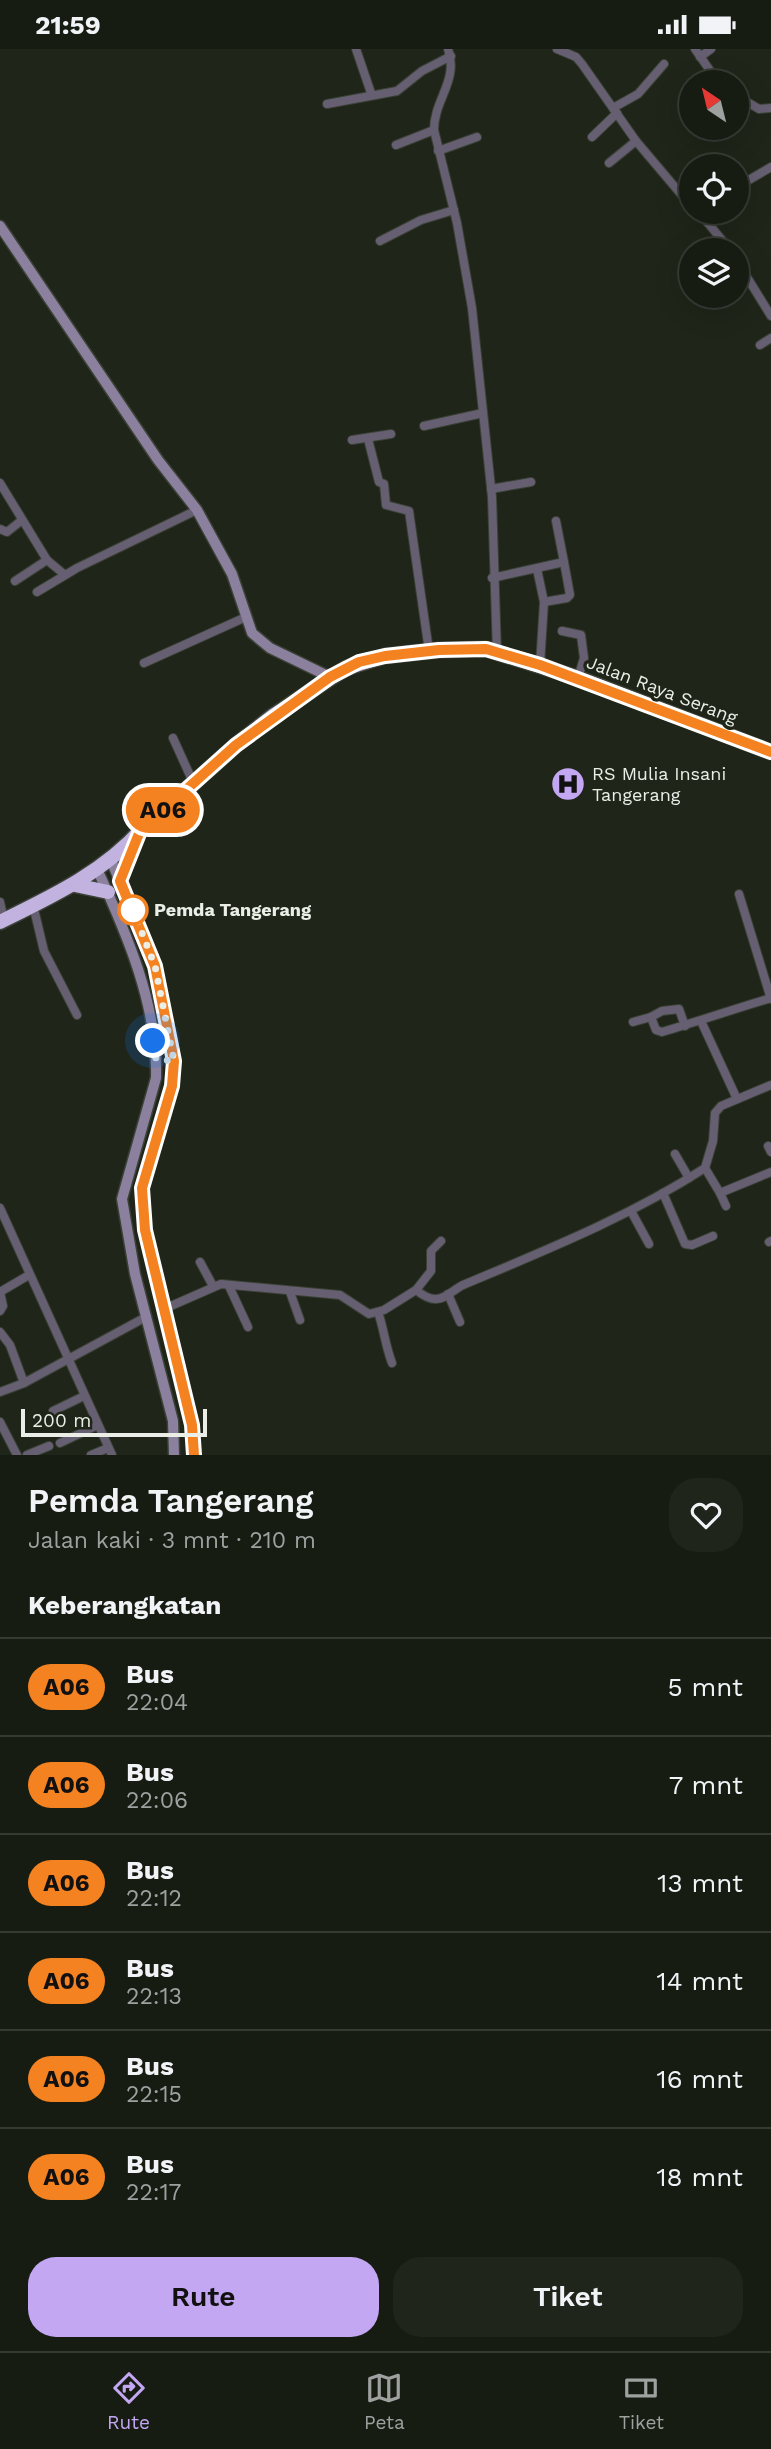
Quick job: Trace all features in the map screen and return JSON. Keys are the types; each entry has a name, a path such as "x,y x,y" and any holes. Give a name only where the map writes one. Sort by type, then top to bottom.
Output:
{"highway":[{"name":"Jalan Raya Serang","path":"2,921 75,885 111,860 236,745 330,677 359,662 429,651 486,649 578,678 771,752"},
{"path":"120,881 133,842"},
{"path":"75,885 108,893"}],"main road":[{"path":"0,226 158,460 197,510 232,574 252,633 270,648 330,677"},
{"path":"111,860 155,966 174,1061 172,1086 141,1200 192,1425 194,1455"},
{"path":"97,869 139,972 156,1059 156,1079 122,1199 146,1317 173,1422 174,1455"},
{"path":"156,1059 174,1061"}],"street":[{"path":"557,49 576,57 636,141 679,192"},
{"path":"695,49 709,70"},
{"path":"700,57 711,49"},
{"path":"359,50 371,93"},
{"path":"327,104 371,93 397,91 449,53 452,74 434,118 434,130 454,210 472,308 491,489 492,578 497,653"},
{"path":"592,137 615,110 638,94 664,64"},
{"path":"749,103 759,109 771,108"},
{"path":"396,145 434,130"},
{"path":"438,151 477,137"},
{"path":"608,163 636,141"},
{"path":"749,180 771,167"},
{"path":"380,241 421,220 454,210"},
{"path":"709,224 720,238"},
{"path":"749,280 771,316"},
{"path":"760,345 771,338"},
{"path":"424,426 483,413"},
{"path":"352,440 391,434"},
{"path":"368,439 379,482 384,484 386,505 409,511 429,651"},
{"path":"491,489 531,482"},
{"path":"0,483 47,560 65,575"},
{"path":"37,592 65,575 197,510"},
{"path":"0,529 7,532 22,520"},
{"path":"544,602 567,598 570,595 556,521"},
{"path":"15,580 47,560"},
{"path":"492,578 564,562"},
{"path":"537,569 544,602 540,665"},
{"path":"145,663 246,617"},
{"path":"562,631 581,635 584,658 578,678"},
{"path":"173,739 193,782"},
{"path":"651,1017 659,1033 771,999 770,984 739,894"},
{"path":"0,902 2,921"},
{"path":"33,905 44,951 77,1015"},
{"path":"633,1022 663,1011 679,1009 685,1026"},
{"path":"701,1021 737,1099"},
{"path":"415,1290 435,1299 448,1294 461,1285 530,1259 663,1193 705,1168 713,1141 715,1113 737,1099 771,1085"},
{"path":"675,1154 689,1178"},
{"path":"705,1168 726,1206"},
{"path":"720,1193 771,1172"},
{"path":"663,1193 685,1244 692,1245 713,1236"},
{"path":"0,1207 67,1361 110,1451 91,1455"},
{"path":"631,1211 649,1244"},
{"path":"164,1309 213,1286 229,1286 340,1295 363,1312 379,1312 415,1290 431,1271 431,1251 441,1241"},
{"path":"200,1262 213,1286"},
{"path":"0,1311 3,1306 0,1292 29,1275"},
{"path":"229,1286 247,1327"},
{"path":"290,1292 300,1320"},
{"path":"448,1294 460,1322"},
{"path":"379,1312 383,1324 382,1337 392,1363"},
{"path":"0,1392 67,1361 146,1317"},
{"path":"0,1332 10,1345 24,1383"},
{"path":"53,1411 84,1396"},
{"path":"0,1422 17,1455"},
{"path":"60,1443 98,1425"},
{"path":"27,1455 49,1446"}],"bus line":[{"name":"A06","path":"194,1455 192,1425 142,1216 142,1188 172,1086 174,1061 155,966 120,881 133,842 140,831 236,745 274,715 346,668 385,656 439,650 486,649 578,678 771,752"}],"place":[{"name":"RS Mulia Insani Tangerang","path":"568,784"},
{"name":"Pemda Tangerang","path":"133,910"}],"route":[{"path":"133,910 155,966 174,1061 156,1059 153,1041"}]}
